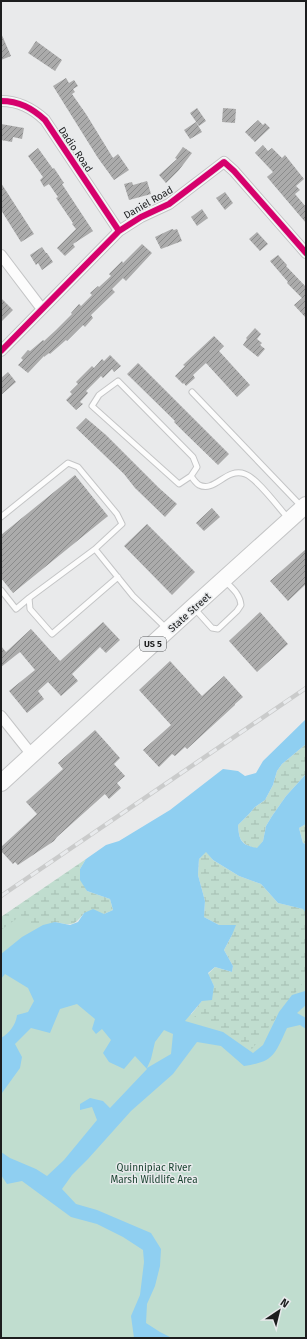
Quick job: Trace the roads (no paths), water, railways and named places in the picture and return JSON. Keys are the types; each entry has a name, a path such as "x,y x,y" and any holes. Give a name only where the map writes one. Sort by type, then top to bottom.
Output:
{"main road":[{"name":"State Street","path":"1,784 193,607 305,507"}],"street":[{"name":"Dadio Road","path":"1,101 26,106 45,120 119,231"},
{"name":"Daniel Road","path":"1,351 119,231 141,217 169,204 224,162 234,171 306,253"},
{"path":"1,255 42,309"},
{"path":"1,716 32,755"}],"lane":[{"path":"118,381 193,457 197,467 191,476 179,484 92,406 99,395 118,381"},
{"path":"192,392 305,507"},
{"path":"1,517 68,463 78,467 117,514 122,524 95,549 29,598 16,610 1,590"},
{"path":"191,476 198,485 205,487 212,486 227,475 233,473 246,474 254,480 290,520"},
{"path":"95,549 133,596 168,631"},
{"path":"29,598 30,609 52,634 118,577"},
{"path":"193,607 212,628 218,629 237,611 241,605 238,594 224,580"}],"water":[{"path":"306,719 306,744 282,764 277,771 273,785 265,800 255,807 238,825 240,838 242,841 247,845 257,848 263,841 266,826 272,816 286,796 306,774 306,824 299,828 303,843 306,844 306,913 303,909 278,903 261,884 239,876 213,860 206,852 199,859 198,875 205,901 204,917 219,925 236,925 224,950 233,966 232,972 215,967 208,973 214,986 212,1000 202,1001 185,1021 223,1032 253,1053 263,1045 279,1012 292,995 305,991 306,989 306,1005 297,1013 306,1018 306,1029 300,1025 287,1028 276,1050 268,1059 244,1066 221,1046 197,1042 173,1074 131,1111 72,1175 62,1189 76,1204 97,1210 151,1233 161,1249 160,1266 155,1286 147,1304 146,1323 172,1338 134,1338 131,1316 140,1295 144,1262 143,1250 123,1237 97,1224 71,1217 22,1181 7,1184 1,1175 1,1152 47,1176 64,1160 97,1120 92,1107 80,1110 80,1104 90,1098 103,1101 110,1108 147,1069 135,1056 124,1069 109,1062 103,1053 111,1040 102,1029 96,1034 92,1029 95,1019 77,1004 60,1009 50,1033 31,1028 15,1044 22,1057 20,1068 2,1093 1,1038 12,1028 17,1015 28,1012 34,1001 28,988 5,974 1,979 1,954 22,937 43,925 55,922 70,925 78,922 84,913 93,909 104,914 113,910 110,899 87,891 80,880 80,869 86,859 106,845 119,841 170,810 223,769 238,771 245,776 256,773 263,761","holes":["164,1030 173,1034 171,1054 147,1068 155,1042"]}],"railway":[{"path":"1,896 306,688"}],"park label":[{"name":"Quinnipiac River Marsh Wildlife Area","path":"154,1172"}]}
